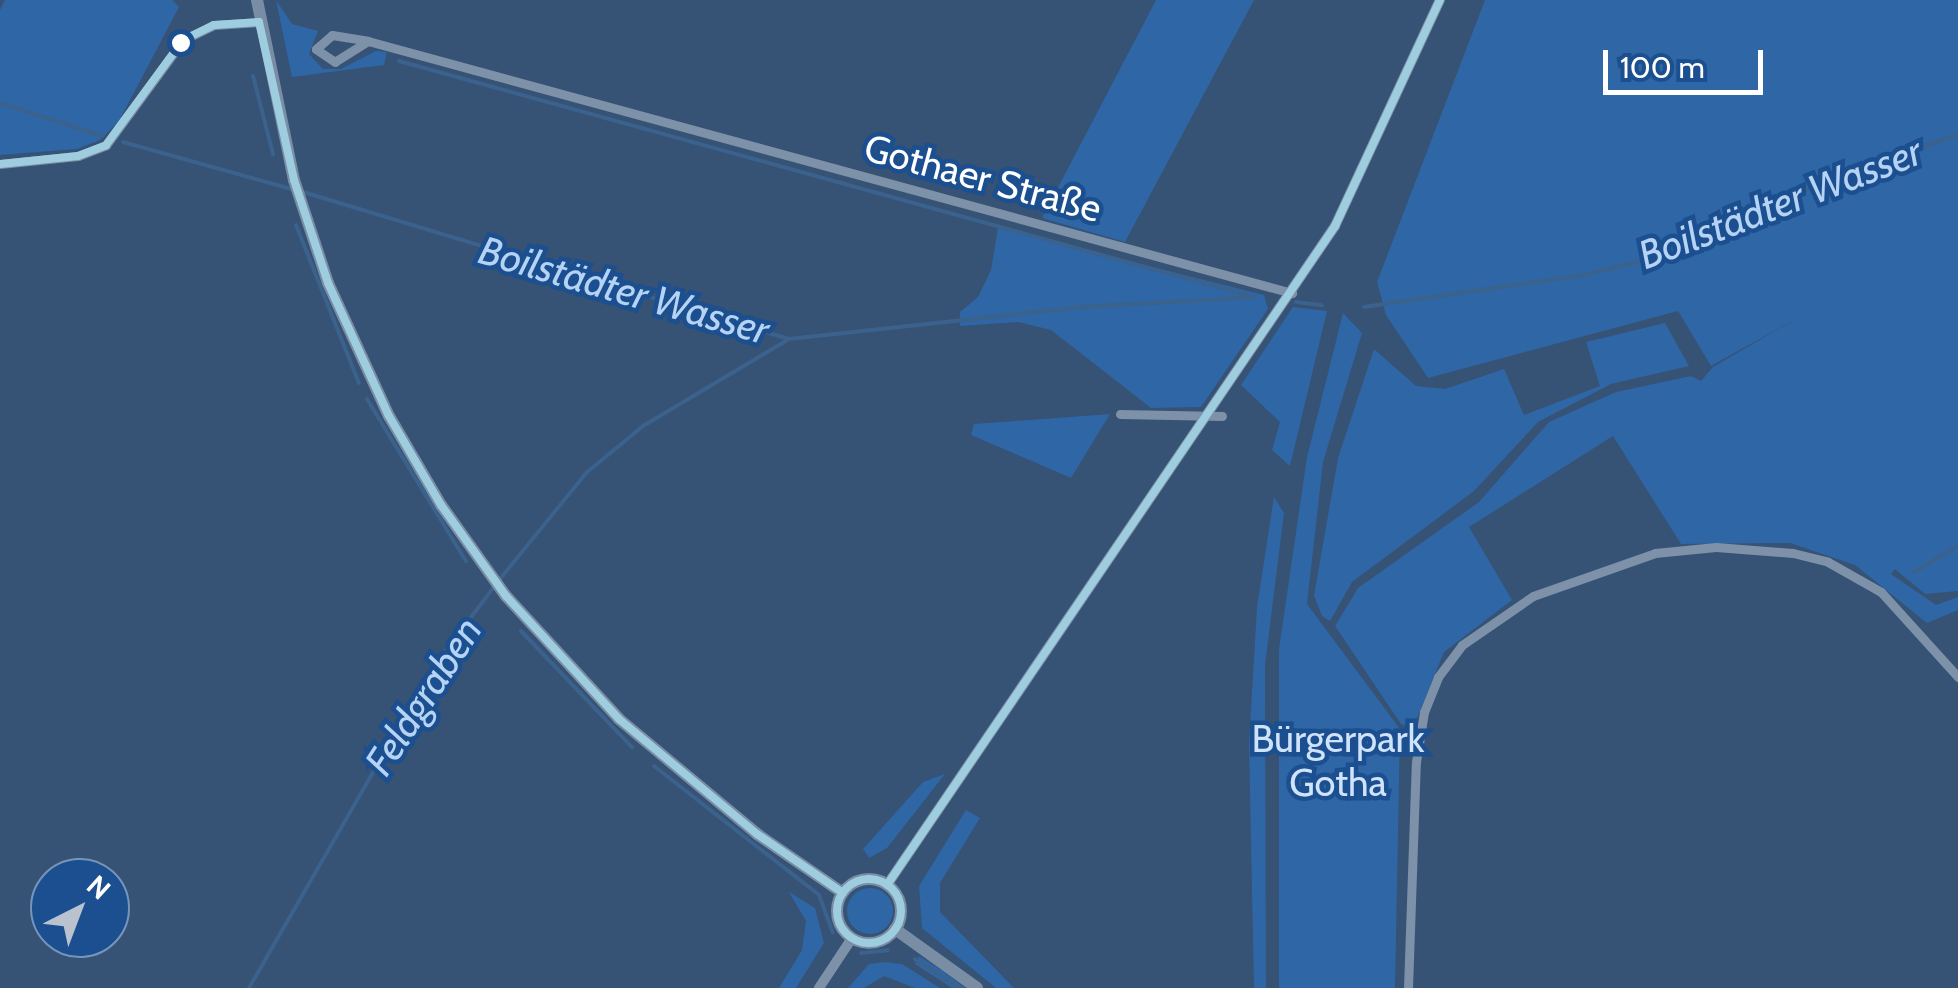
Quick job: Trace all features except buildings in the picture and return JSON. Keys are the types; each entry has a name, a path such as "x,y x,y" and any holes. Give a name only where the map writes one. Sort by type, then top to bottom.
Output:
{"main road":[{"path":"257,0 300,202 350,335 388,416 486,569 575,675 661,758 843,893"},
{"path":"863,880 887,885 900,905 895,929 876,942 852,938 838,917 843,893 863,880"},
{"path":"895,929 977,988"}],"street":[{"path":"887,885 1335,226 1440,0"},
{"path":"0,164 78,156 106,145 182,40 214,25 259,22"},
{"name":"Gothaer Straße","path":"368,41 335,62 316,49 332,35 368,41 1292,293"},
{"path":"1120,414 1222,416"},
{"path":"1408,988 1416,762 1424,712 1454,655 1533,596 1655,553 1716,547 1794,553 1828,562 1881,592 1958,677"},
{"path":"818,988 852,938"}],"green space":[{"path":"5,0 172,0 179,7 119,121 100,140 77,149 0,155 0,10"},
{"path":"276,0 292,24 318,31 309,54 323,69 341,69 376,51 387,52 384,65 292,77"},
{"path":"1156,0 1254,0 1125,242 1042,218"},
{"path":"1485,0 1958,0 1958,591 1925,594 1895,569 1891,574 1936,605 1958,597 1958,610 1927,623 1855,565 1790,543 1681,544 1613,436 1469,527 1512,600 1444,652 1413,728 1401,724 1335,626 1358,588 1479,502 1549,422 1616,392 1691,376 1701,381 1713,367 1794,320 1711,366 1678,311 1428,378 1386,315 1377,282"},
{"path":"998,228 1264,295 1268,309 1201,407 1151,408 1051,330 1018,322 960,326 960,312 978,297 991,270"},
{"path":"1293,307 1327,311 1290,466 1272,450 1280,422 1241,385"},
{"name":"Bürgerpark Gotha","path":"1343,313 1362,333 1323,462 1307,604 1400,729 1395,988 1279,988 1279,649 1307,457"},
{"path":"1665,323 1689,366 1611,384 1538,422 1474,491 1352,582 1330,621 1322,616 1314,596 1338,458 1374,349 1416,386 1445,389 1504,369 1524,415 1600,386 1586,342"},
{"path":"1110,414 1071,478 971,435 974,424"},
{"path":"1274,497 1284,513 1265,665 1266,988 1254,988 1249,743 1257,607"},
{"path":"945,774 887,848 869,858 863,849 923,782"},
{"path":"966,810 980,818 940,883 940,912 1014,988 996,988 922,928 919,886"},
{"path":"870,888 886,895 893,911 886,927 870,934 854,927 847,911 854,895"},
{"path":"789,892 815,908 824,943 796,988 779,988 802,950 806,921"},
{"path":"919,956 965,988 952,988 915,964"},
{"path":"869,964 902,964 940,988 915,988 884,976 864,988 848,988"}],"waterway":[{"path":"399,61 1247,295"},
{"path":"253,76 273,154"},
{"name":"Boilstädter Wasser","path":"0,103 103,136"},
{"name":"Boilstädter Wasser","path":"1364,307 1584,275 1661,256 1848,171 1958,135"},
{"name":"Boilstädter Wasser","path":"123,142 291,189"},
{"name":"Boilstädter Wasser","path":"300,191 789,339 1083,307 1256,297"},
{"path":"296,225 359,383"},
{"name":"Boilstädter Wasser","path":"1296,302 1322,305"},
{"name":"Feldgraben","path":"500,579 586,473 643,426 789,339"},
{"path":"367,399 466,561"},
{"path":"1914,572 1958,546"},
{"name":"Feldgraben","path":"249,988 434,666 494,587"},
{"path":"521,631 632,747"},
{"path":"654,766 819,895 833,933"},
{"path":"861,953 888,950"},
{"path":"915,959 959,988"}],"transit line":[{"path":"887,885 1335,226 1440,0"},
{"path":"0,164 78,156 106,145 183,40 214,25 259,22 294,180 328,283 389,416 441,505 506,596 619,719 757,834 843,893"},
{"path":"869,879 891,889 901,911 891,933 869,943 847,933 837,911 847,889 869,879"}]}
